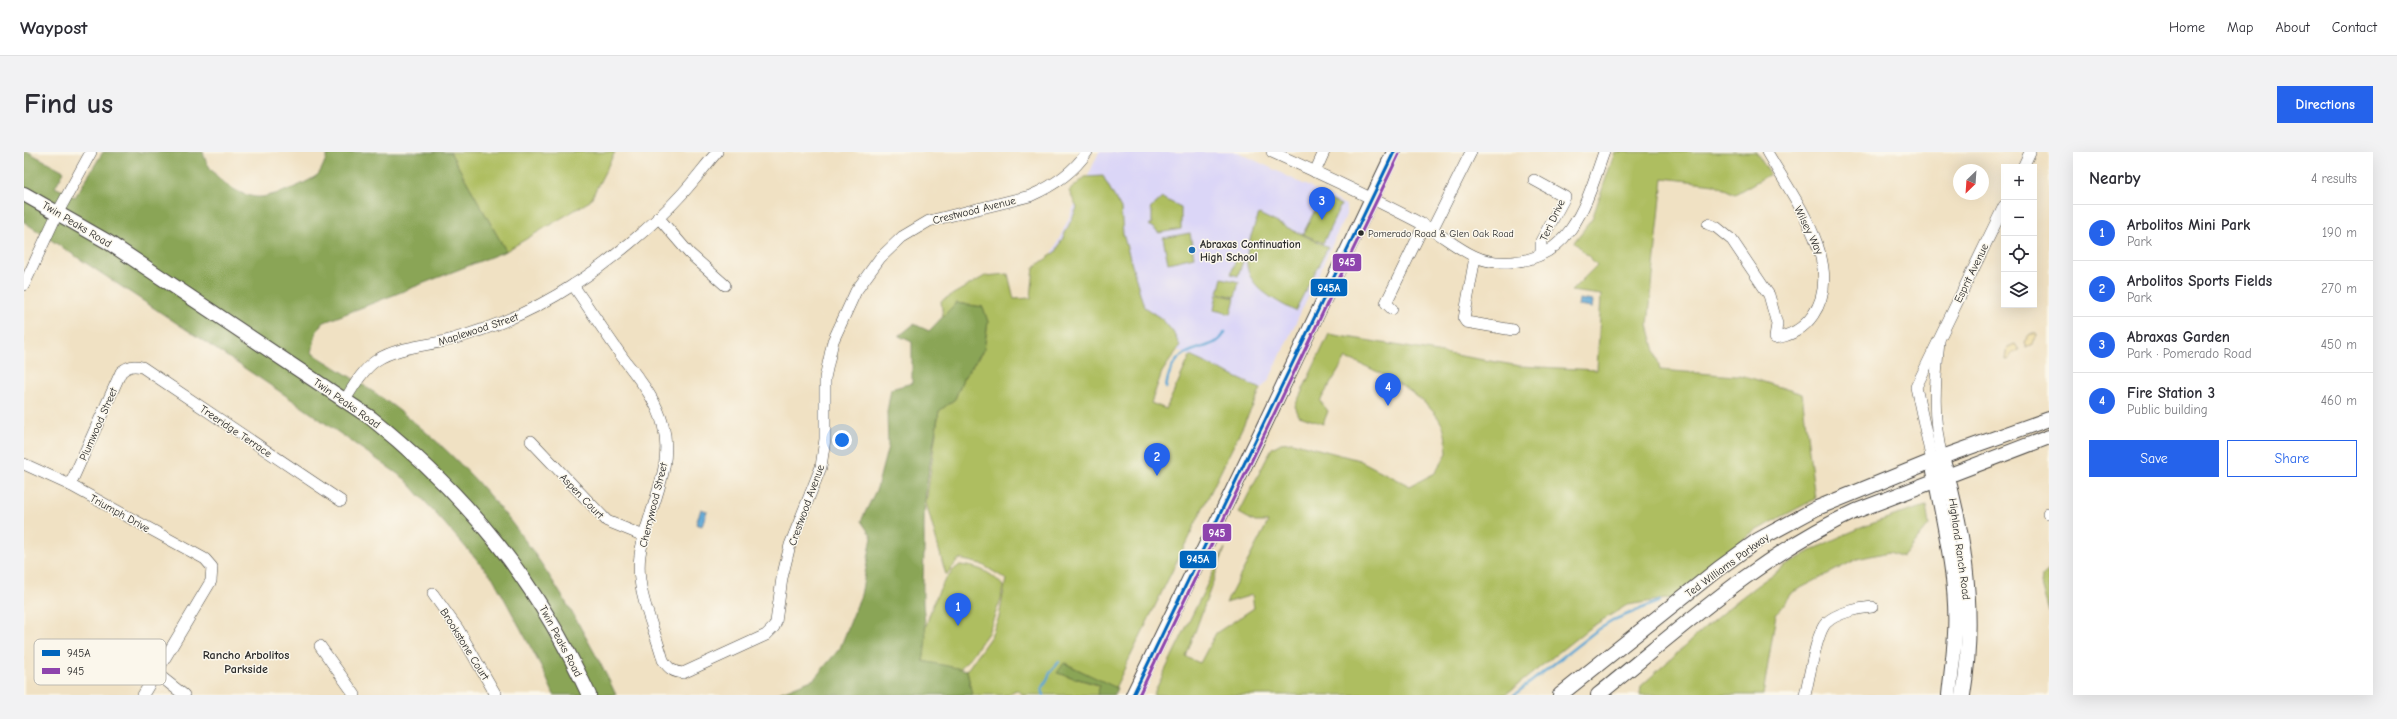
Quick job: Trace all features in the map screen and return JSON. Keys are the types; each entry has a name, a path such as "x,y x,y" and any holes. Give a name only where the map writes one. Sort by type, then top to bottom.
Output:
{"main road":[{"path":"1133,695 1394,152"},
{"name":"Twin Peaks Road","path":"24,194 58,212 108,242 345,400 406,446 454,491 495,538 543,606 589,695"},
{"name":"Ted Williams Parkway","path":"1560,695 1718,569 1758,540 1817,508 1937,459 2049,419"},
{"name":"Ted Williams Parkway","path":"1598,695 1770,560 1826,525 1941,478 2049,437"},
{"name":"Esprit Avenue","path":"1937,459 1941,478"},
{"name":"Highland Ranch Road","path":"1941,478 1951,562 1955,633 1949,695"},
{"name":"Highland Ranch Road","path":"1941,478 1960,532 1968,607 1968,656 1963,695"}],"street":[{"path":"24,285 58,212 91,152"},
{"name":"Maplewood Street","path":"345,400 352,387 376,361 391,353 448,340 482,330 523,314 573,285 658,217 681,195 716,152"},
{"name":"Crestwood Avenue","path":"674,672 683,673 698,667 766,635 774,627 782,578 790,545 821,467 826,438 825,378 833,341 856,291 880,258 902,237 928,222 1030,196 1045,190 1067,175 1087,152"},
{"path":"1272,152 1428,227 1474,257 1497,263 1521,261 1541,254 1556,245 1573,227 1585,205 1604,152"},
{"path":"1314,172 1324,152"},
{"path":"1392,309 1386,303 1470,152"},
{"name":"Wilsey Way","path":"1708,224 1732,240 1769,295 1777,324 1775,338 1785,337 1808,321 1823,296 1824,269 1816,240 1767,152"},
{"path":"2024,164 2030,152"},
{"name":"Teri Drive","path":"1534,180 1565,197 1541,241 1541,254"},
{"name":"Esprit Avenue","path":"1937,459 1916,387 1931,353 1939,341 2001,212"},
{"path":"658,217 689,253 725,285"},
{"path":"1474,257 1464,319 1466,322 1513,330"},
{"name":"Cherrywood Street","path":"573,285 651,396 663,425 666,446 664,469 644,536 640,555 639,577 644,602 663,660 668,668 674,672"},
{"name":"Esprit Avenue","path":"1937,459 1936,376 1939,341"},
{"name":"Plumwood Street","path":"70,485 121,372 130,366"},
{"name":"Treeridge Terrace","path":"130,366 142,367 341,501"},
{"path":"1923,373 1936,376"},
{"name":"Aspen Court","path":"531,441 607,521 644,536"},
{"name":"Triumph Drive","path":"24,464 70,485 205,559 212,568 211,581 166,654"},
{"name":"Brookstone Court","path":"433,594 458,628 496,695"},
{"path":"1805,695 1818,640 1826,623 1855,608 1872,607"},
{"path":"320,646 355,695"},
{"path":"166,681 184,695"},
{"path":"143,695 148,685"}],"shaded area":[{"name":"Abraxas Continuation High School","path":"1099,152 1238,152 1346,205 1346,215 1269,380 1261,389 1038,285"}],"green space":[{"path":"24,152 28,152 64,171 55,187 75,197 103,152 203,152 211,169 225,184 244,194 253,197 262,197 290,189 316,176 322,168 329,152 450,152 506,251 322,323 316,333 312,353 348,375 405,415 433,438 485,490 530,548 551,578 588,641 616,695 554,695 542,668 493,578 405,479 285,395 24,222"},
{"path":"450,152 615,152 590,201 506,251"},
{"path":"1615,152 1756,152 1770,174 1735,194 1714,184 1663,178 1648,325 1660,370 1748,377 1802,394 1815,499 1755,531 1672,598 1627,605 1588,629 1505,695 1153,695 1225,548 1186,657 1200,663 1216,633 1254,608 1252,595 1226,603 1268,522 1255,522 1239,513 1272,448 1281,443 1292,442 1359,460 1410,486 1435,473 1447,453 1444,429 1438,418 1428,406 1402,386 1387,377 1346,358 1320,401 1328,411 1323,424 1299,416 1295,406 1329,334 1520,366 1597,370 1601,295 1571,291 1597,265 1574,242 1592,219"},
{"path":"1103,176 1121,209 1123,234 1144,307 1162,319 1173,332 1180,346 1162,372 1151,403 1166,409 1190,356 1261,389 1115,688 1065,663 1058,673 1101,686 1097,695 1024,695 1016,690 1007,695 972,695 967,670 991,636 999,617 1006,579 981,564 959,559 946,575 926,503 939,411 955,399 963,379 984,350 988,322 983,307 956,303 943,318 941,301 985,276 1008,274 1014,299 1031,298 1034,267 1056,252 1077,208 1069,191 1085,177"},
{"path":"1322,196 1341,205 1323,243 1303,234"},
{"path":"1162,198 1181,207 1181,229 1159,233 1149,225 1152,223 1152,213 1150,209"},
{"path":"1259,214 1328,247 1295,311 1264,292 1255,283 1249,273 1247,262 1248,249"},
{"path":"1190,233 1194,257 1168,263 1163,238"},
{"path":"1236,259 1243,261 1238,276 1231,274"},
{"path":"1222,278 1239,282 1235,297 1218,293"},
{"path":"1217,294 1235,298 1231,314 1214,310"},
{"path":"956,303 983,307 988,322 984,349 963,379 955,399 939,411 929,470 924,515 923,603 926,638 923,661 967,670 972,695 774,695 814,679 840,648 861,595 872,537 861,521 877,488 888,446 887,412 891,389 912,383 912,342 899,336 914,324 929,331"},
{"path":"1926,506 1929,525 1903,557 1889,552 1857,559 1793,592 1776,614 1763,695 1640,695 1641,686 1697,635 1755,587 1776,572 1828,542 1892,516"},
{"path":"960,565 972,567 988,573 998,581 1003,586 1001,599 988,633 970,658 948,681 911,695 921,644 933,605 940,588 949,574"},
{"path":"2049,570 2049,612 2041,585 2042,576"},
{"path":"1064,663 1117,688 1114,695 1097,695 1100,685 1057,673"}],"sand":[{"path":"2030,334 2036,334 2037,336 2032,344 2026,347 2024,342"},
{"path":"2015,344 2019,350 2012,354 2010,359 2006,360 2008,347"}],"water":[{"path":"1579,299 1593,301 1592,308 1578,306"},
{"path":"701,509 707,511 702,526 696,524"}],"waterway":[{"path":"1166,388 1170,371 1176,361 1185,354 1219,340 1225,332"},
{"path":"1514,695 1596,631 1616,619 1660,601"},
{"path":"1044,695 1042,690 1051,671 1059,662"}],"transit line":[{"name":"945A","path":"1133,695 1394,152"},
{"name":"945","path":"1139,695 1399,154"}],"place":[{"name":"Abraxas Garden","path":"1322,220"},
{"name":"Pomerado Road & Glen Oak Road","path":"1361,233"},
{"name":"Abraxas Continuation High School","path":"1192,250"},
{"name":"Fire Station 3","path":"1388,406"},
{"name":"Arbolitos Sports Fields","path":"1157,476"},
{"name":"Arbolitos Mini Park","path":"958,626"}],"district":[{"name":"Rancho Arbolitos Parkside","path":"246,662"}]}
